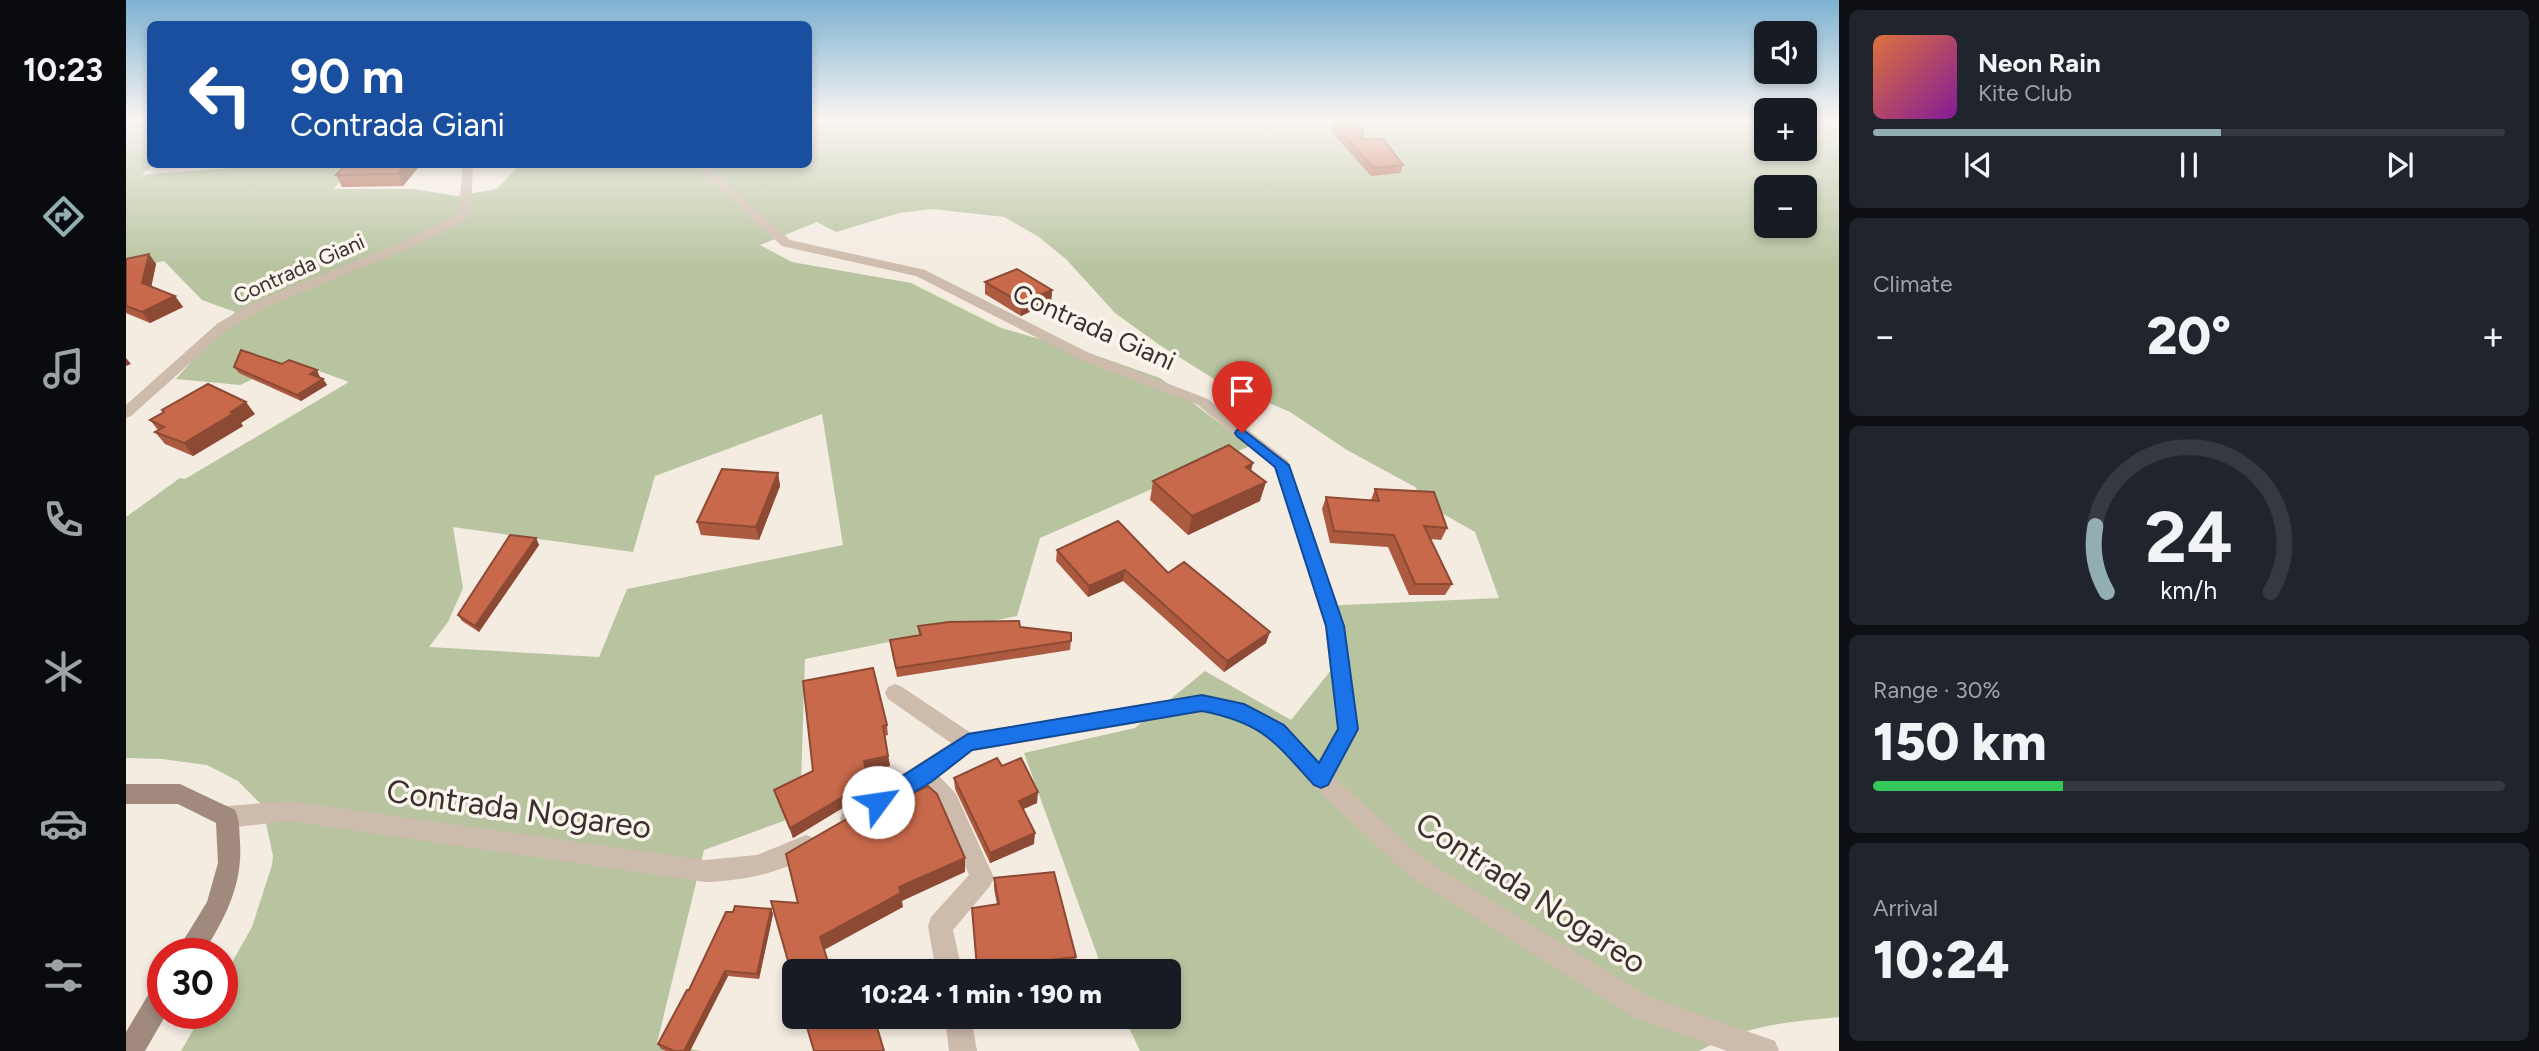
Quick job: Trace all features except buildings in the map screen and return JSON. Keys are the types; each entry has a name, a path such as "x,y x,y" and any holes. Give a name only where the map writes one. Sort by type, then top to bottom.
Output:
{"street":[{"name":"Contrada Giani","path":"126,413 223,326 264,303 399,248 457,220 465,212 468,169"},
{"name":"Contrada Giani","path":"704,169 786,243 920,273 1086,357 1203,401 1282,465 1335,626 1348,729 1321,779"},
{"path":"895,693 968,743"},
{"name":"Contrada Nogareo","path":"228,817 289,811 705,871 750,869 788,856 923,775 968,743 1202,703 1237,710 1277,730 1321,779 1416,867 1642,1007 1765,1051"},
{"path":"923,775 948,801 982,878 940,926 947,959"},
{"path":"126,794 180,794 228,817 230,863 218,907 198,938"},
{"path":"130,1051 147,1022"},
{"path":"959,1029 962,1051"}],"green space":[{"path":"126,169 149,169 141,175 217,169 350,169 334,189 414,189 456,196 497,189 515,169 1839,169 1839,1017 1783,1023 1751,1030 1699,1051 1140,1051 1130,1029 1181,1029 1181,959 1099,959 1024,753 1135,728 1205,671 1291,720 1332,669 1322,606 1499,598 1475,532 1431,507 1415,487 1347,450 1290,412 1216,380 1158,344 1115,313 1066,259 1039,237 1004,217 932,209 899,213 836,232 817,222 760,245 792,262 911,283 1001,328 1092,354 1160,378 1250,446 1040,538 1017,616 805,659 800,815 704,850 657,1043 701,1051 181,1051 194,1029 238,1029 238,952 252,927 273,856 262,805 238,781 207,765 162,759 126,758 126,517 180,478 185,479 349,382 292,361 240,385 176,379 235,312 202,300 164,261 126,269","holes":["822,414 843,545 627,589 599,657 429,647 448,622 463,588 453,527 633,552 655,476"]}],"route":[{"path":"878,802 968,743 1202,703 1237,710 1277,730 1321,779 1348,729 1335,626 1282,465 1242,433"}]}
